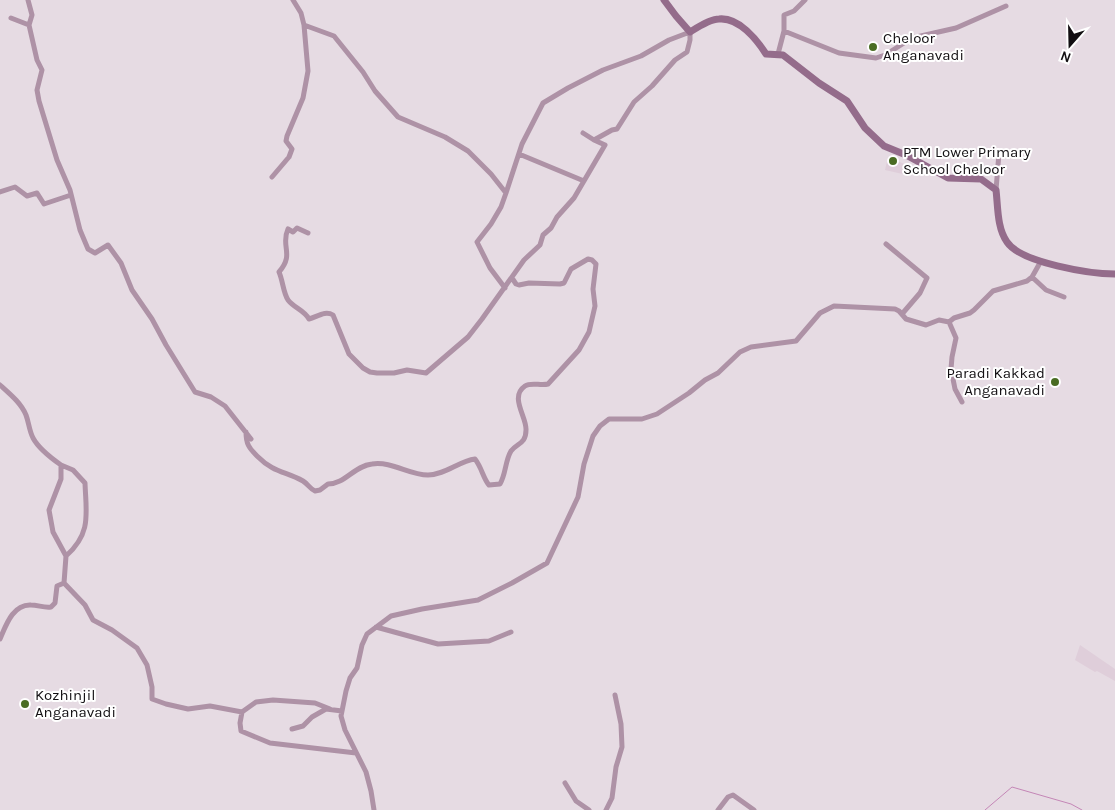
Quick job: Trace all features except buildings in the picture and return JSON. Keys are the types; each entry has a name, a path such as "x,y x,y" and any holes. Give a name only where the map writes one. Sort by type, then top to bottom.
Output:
{"main road":[{"path":"664,0 690,32 720,19 735,22 757,40 766,54 783,55 819,83 847,101 865,128 884,146 906,155 948,178 981,179 996,190 1002,231 1007,244 1025,255 1083,272 1115,274"}],"street":[{"path":"28,0 32,15 28,25 37,60 42,70 37,90 39,101 57,160 71,194 80,230 88,249 96,253 108,245 121,263 132,290 152,319 195,392 211,397 224,406 251,439"},
{"path":"272,177 289,157 292,150 286,141 304,98 308,71 304,25 293,0"},
{"path":"778,54 784,31 784,15 794,11 806,0"},
{"path":"784,31 839,53 876,58 886,55 912,38 956,28 1006,6"},
{"path":"11,18 28,25"},
{"path":"304,25 334,36 363,72 375,91 398,118 446,137 468,151 506,193"},
{"path":"505,288 490,268 477,242 501,207 522,144 543,103 603,70 641,56 669,40 690,32 687,52 674,60 652,86 634,102 617,129 594,140"},
{"path":"308,233 297,228 293,232 288,229 286,234 287,263 280,272 287,297 293,305 302,310 309,319 323,314 330,313 333,315 349,354 370,372 386,374 407,370 426,373 468,337 524,260 540,245 543,234 551,228 556,217 574,198 605,145 583,133"},
{"path":"996,190 999,152"},
{"path":"519,154 584,181"},
{"path":"0,192 15,187 27,196 37,193 44,204 71,194"},
{"path":"886,244 927,278 920,293 902,314"},
{"path":"246,432 248,447 264,463 274,470 302,481 315,491 328,484 336,484 356,469 370,464 395,465 420,474 429,475 475,459 480,465 485,481 489,485 500,484 504,477 506,464 512,449 522,443 526,431 518,405 521,391 524,386 531,384 542,386 548,384 579,350 589,332 595,306 593,289 596,264 588,259 571,269 564,283 560,284 529,283 519,285 512,278"},
{"path":"374,810 366,772 342,723 346,691 350,678 359,663 362,645 367,634 392,616 478,600 547,563 578,497 584,464 592,436 600,426 609,419 642,419 657,414 718,373 740,352 751,347 796,340 820,313 834,306 894,309 906,319 926,325 939,320 949,322 954,318 970,313 993,291 1027,281 1032,277 1041,261"},
{"path":"1032,277 1046,290 1064,297"},
{"path":"949,322 956,338 952,357 955,390 962,402"},
{"path":"0,386 14,397 26,414 28,427 34,440 48,455 61,465 73,470 85,483 87,524 73,550 66,556"},
{"path":"61,465 61,479 49,510 53,532 66,556 64,583 85,605 93,620 112,630 137,648 147,665 152,687 152,700 188,708 210,706 242,712"},
{"path":"0,639 16,610 22,606 32,605 46,608 51,607 55,603 57,586 64,583"},
{"path":"376,627 438,644 489,641 510,632"},
{"path":"606,810 612,798 616,767 622,747 621,724 615,695"},
{"path":"342,711 315,703 273,700 256,702 242,712 241,731 270,743 356,753"},
{"path":"292,729 303,726 312,717 326,709 330,709"},
{"path":"565,783 576,801 588,810"},
{"path":"718,810 728,797 733,795 754,810"}],"shaded area":[{"name":"PTM Lower Primary School Cheloor","path":"888,157 909,166 907,175 885,170"},
{"path":"1080,645 1115,669 1115,681 1075,660"}],"waterway":[{"path":"985,810 1012,787 1071,804 1082,810"}],"place":[{"name":"Cheloor Anganavadi","path":"873,47"},
{"name":"PTM Lower Primary School Cheloor","path":"893,161"},
{"name":"Paradi Kakkad Anganavadi","path":"1055,382"},
{"name":"Kozhinjil Anganavadi","path":"25,704"}]}
